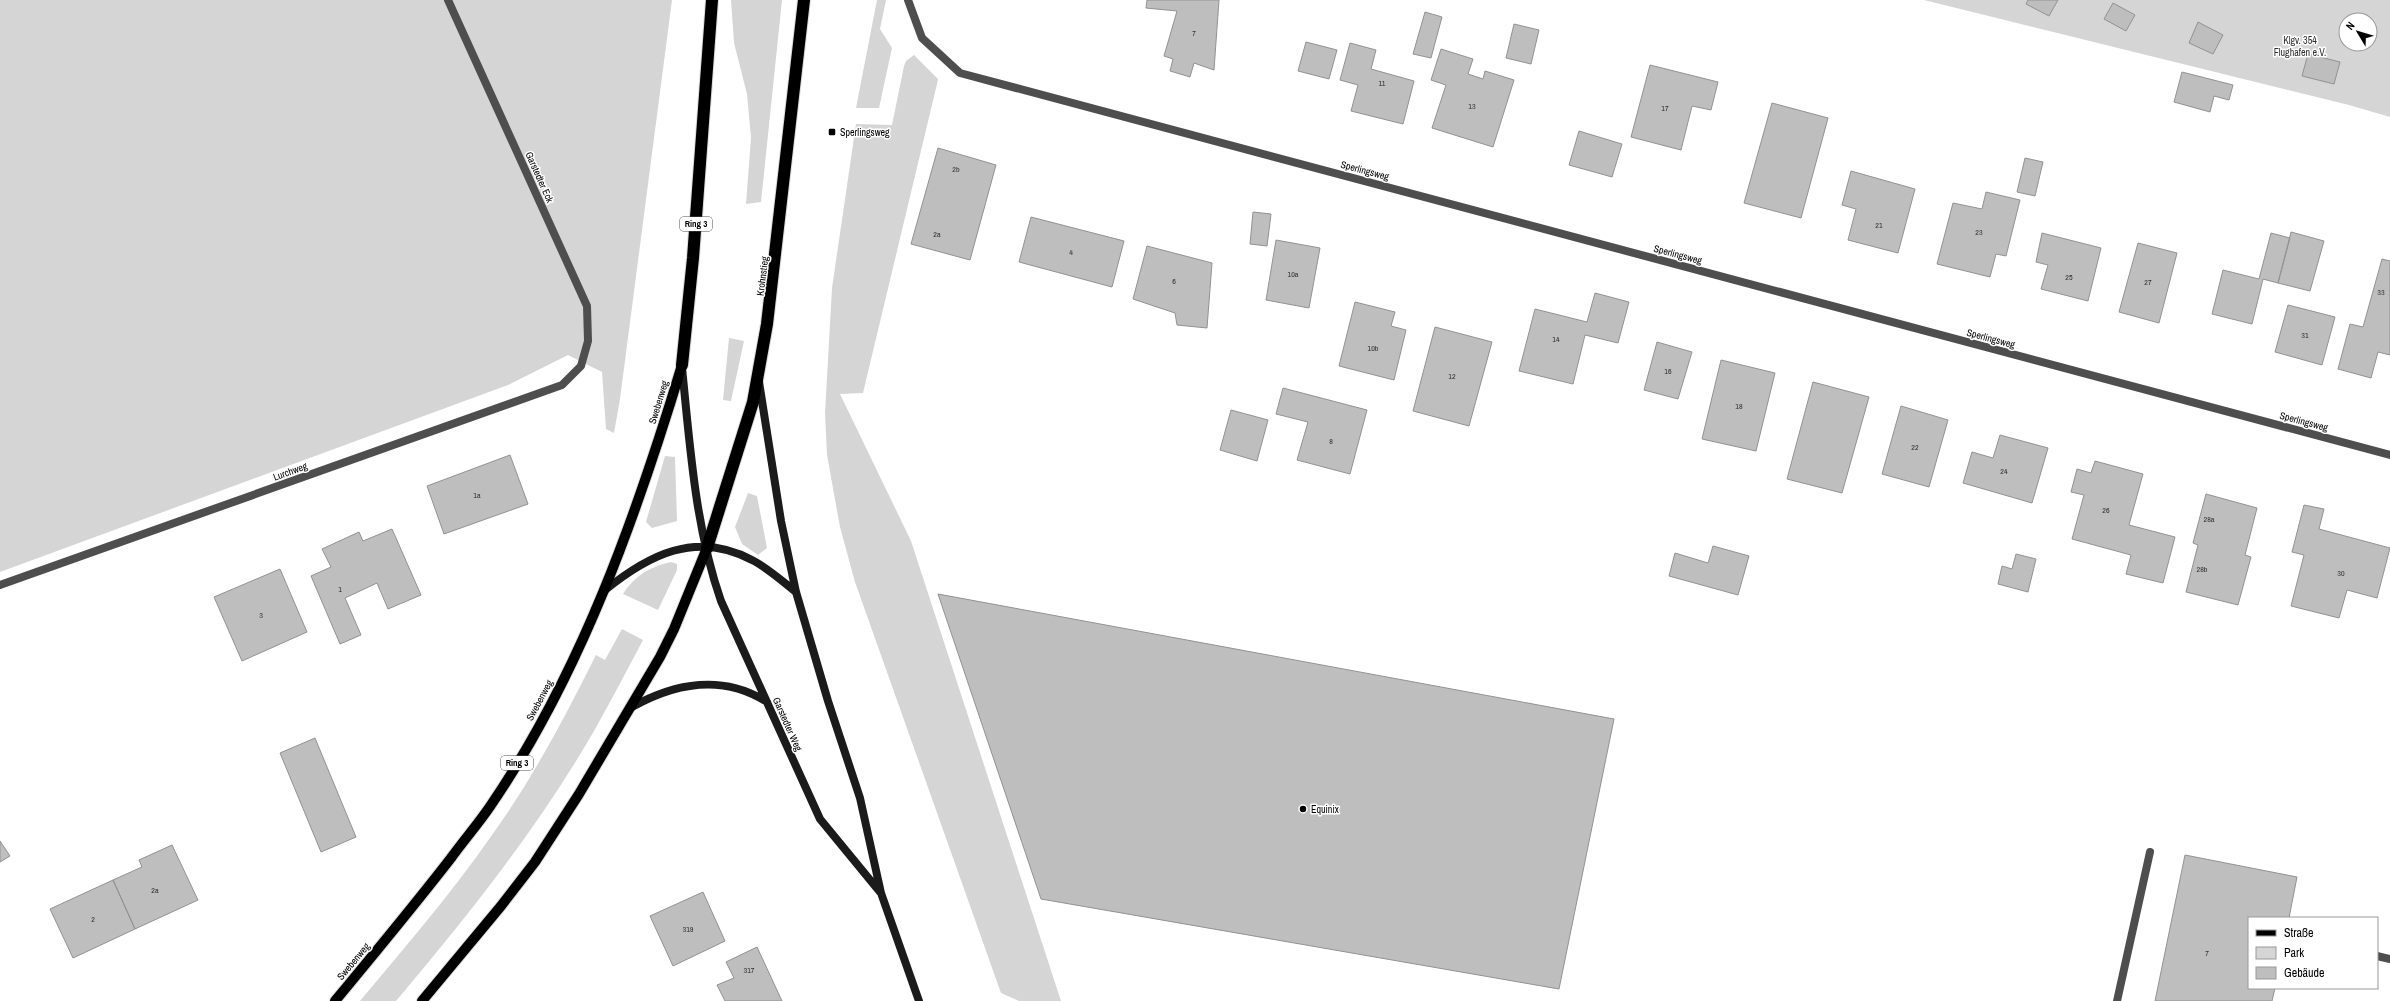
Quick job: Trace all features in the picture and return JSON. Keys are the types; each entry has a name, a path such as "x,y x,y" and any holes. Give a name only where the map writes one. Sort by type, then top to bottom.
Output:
{"highway":[{"name":"Ring 3","path":"682,365 693,258 712,0"},
{"name":"Krohnstieg","path":"707,548 735,465 758,375 776,264 804,0"}],"main road":[{"name":"Garstedter Weg","path":"682,365 695,476 707,548 721,601 820,819 881,893"},
{"name":"Swebenweg","path":"335,1001 406,916 491,806 544,717 570,666 601,593 658,443 682,365"},
{"name":"Garstedter Weg","path":"758,375 781,521 796,592 828,702 860,798 881,893 919,1001"},
{"path":"601,593 637,565 664,552 677,549 707,548 729,551 753,560 796,592"},
{"path":"422,1001 501,906 535,862 632,707 674,629 707,548"},
{"path":"632,707 674,688 701,684 736,688 754,694 767,703"}],"street":[{"name":"Garstedter Eck","path":"448,0 587,306 588,341 581,366"},
{"name":"Sperlingsweg","path":"908,0 922,38 960,73 2390,455"},
{"name":"Lurchweg","path":"0,585 562,385 581,366"},
{"path":"2117,1001 2150,852"},
{"path":"2378,956 2390,959"}],"green space":[{"path":"0,0 672,0 620,399 614,433 606,429 602,372 568,355 508,385 0,572"},
{"path":"731,0 782,0 761,202 746,204 751,138 747,94 734,43"},
{"path":"877,0 886,0 880,29 892,48 879,108 856,108"},
{"name":"Klgv. 354 Flughafen e.V.","path":"1924,0 2390,0 2390,117 2349,105"},
{"path":"914,55 938,79 937,84 863,393 840,394 911,541 1061,1001 1019,1001 1001,993 855,582 840,527 827,455 825,413 832,288 856,124 892,125 904,66 906,61"},
{"path":"729,338 744,341 731,401 723,400"},
{"path":"665,456 675,457 677,521 652,528 646,522"},
{"path":"748,493 757,496 767,548 758,555 742,544 735,527"},
{"path":"671,562 677,564 677,570 658,610 623,594 632,582 650,569"},
{"path":"622,629 643,640 594,731 550,802 526,837 476,904 396,1001 360,1001 445,899 477,857 521,792 548,747 596,655 605,660"}],"building":[{"path":"1147,0 1219,0 1214,70 1194,63 1190,77 1170,71 1173,59 1164,56 1177,11 1146,8"},
{"path":"2028,0 2058,0 2049,16 2026,4"},
{"path":"2113,3 2135,15 2126,31 2104,19"},
{"path":"1425,12 1442,17 1431,58 1413,54"},
{"path":"2198,22 2223,35 2213,54 2189,43"},
{"path":"1514,24 1539,30 1531,64 1506,58"},
{"path":"1306,42 1337,50 1329,79 1298,71"},
{"path":"1350,43 1376,50 1371,69 1414,81 1403,124 1351,111 1358,85 1340,80"},
{"path":"1441,49 1473,59 1468,74 1483,79 1485,71 1514,80 1493,147 1432,128 1446,85 1431,80"},
{"path":"2308,54 2340,62 2334,84 2302,76"},
{"path":"1650,65 1718,82 1711,110 1692,106 1681,150 1631,137"},
{"path":"2182,72 2233,85 2229,100 2214,96 2210,112 2174,102"},
{"path":"1772,103 1828,118 1801,218 1744,203"},
{"path":"1579,131 1622,144 1612,177 1569,165"},
{"path":"938,148 996,165 970,260 911,244"},
{"path":"2025,158 2043,162 2035,196 2017,192"},
{"path":"1851,171 1915,189 1898,253 1848,240 1856,209 1842,205"},
{"path":"1986,192 2020,200 2006,256 1996,254 1990,277 1937,264 1953,203 1982,209"},
{"path":"1253,212 1271,214 1267,246 1250,244"},
{"path":"1031,217 1124,241 1112,287 1019,262"},
{"path":"2291,232 2324,241 2310,291 2278,283"},
{"path":"2042,233 2101,248 2088,301 2041,289 2048,265 2036,262"},
{"path":"2271,233 2290,238 2278,283 2263,279 2252,324 2212,314 2223,270 2259,279"},
{"path":"1276,240 1320,248 1309,308 1266,300"},
{"path":"2138,243 2177,253 2159,323 2119,312"},
{"path":"1147,246 1212,263 1207,328 1177,325 1175,313 1133,299"},
{"path":"2382,259 2390,261 2390,355 2378,352 2371,378 2338,369 2350,324 2363,327"},
{"path":"1595,293 1629,302 1618,343 1585,335 1573,384 1519,371 1535,309 1587,322"},
{"path":"1355,302 1395,312 1391,326 1406,330 1394,380 1339,366"},
{"path":"2288,305 2335,317 2322,365 2275,352"},
{"path":"1435,327 1492,342 1469,426 1413,411"},
{"path":"1657,342 1692,352 1678,399 1644,390"},
{"path":"1721,360 1775,373 1756,451 1702,439"},
{"path":"1813,382 1869,397 1842,493 1787,479"},
{"path":"1283,388 1367,410 1350,474 1297,460 1308,422 1276,414"},
{"path":"1901,406 1948,420 1929,487 1882,474"},
{"path":"1231,410 1268,420 1257,461 1220,450"},
{"path":"2000,435 2048,448 2032,503 1963,483 1972,452 1993,458"},
{"path":"510,455 528,504 444,534 427,486"},
{"path":"2095,461 2143,474 2129,525 2175,537 2163,583 2126,574 2131,555 2072,539 2084,495 2071,492 2077,469 2091,473"},
{"path":"2206,494 2257,508 2245,555 2251,557 2238,605 2186,592 2198,545 2193,543"},
{"path":"2304,505 2324,509 2319,529 2390,548 2377,598 2347,590 2339,618 2291,606 2304,555 2292,552"},
{"path":"392,529 421,595 388,609 377,583 345,598 361,635 340,644 311,576 331,567 322,549 359,532 363,541"},
{"path":"1713,546 1749,556 1738,595 1669,576 1675,553 1708,563"},
{"path":"2016,554 2036,559 2028,592 1998,584 2002,566 2012,569"},
{"path":"280,569 307,632 242,661 214,597"},
{"name":"Equinix","path":"938,594 1614,719 1559,989 1041,899"},
{"path":"315,738 356,837 321,852 280,753"},
{"path":"0,841 10,856 0,862"},
{"path":"172,845 198,900 135,929 113,880 142,867 139,860"},
{"path":"2185,855 2297,877 2289,917 2248,917 2248,989 2275,989 2272,1001 2155,1001"},
{"path":"113,880 135,929 73,958 50,909"},
{"path":"703,892 725,941 673,966 650,916"},
{"path":"757,947 782,1001 725,1001 717,985 734,978 726,962"}],"place":[{"name":"Sperlingsweg","path":"832,132"},
{"name":"Equinix","path":"1303,809"}]}
